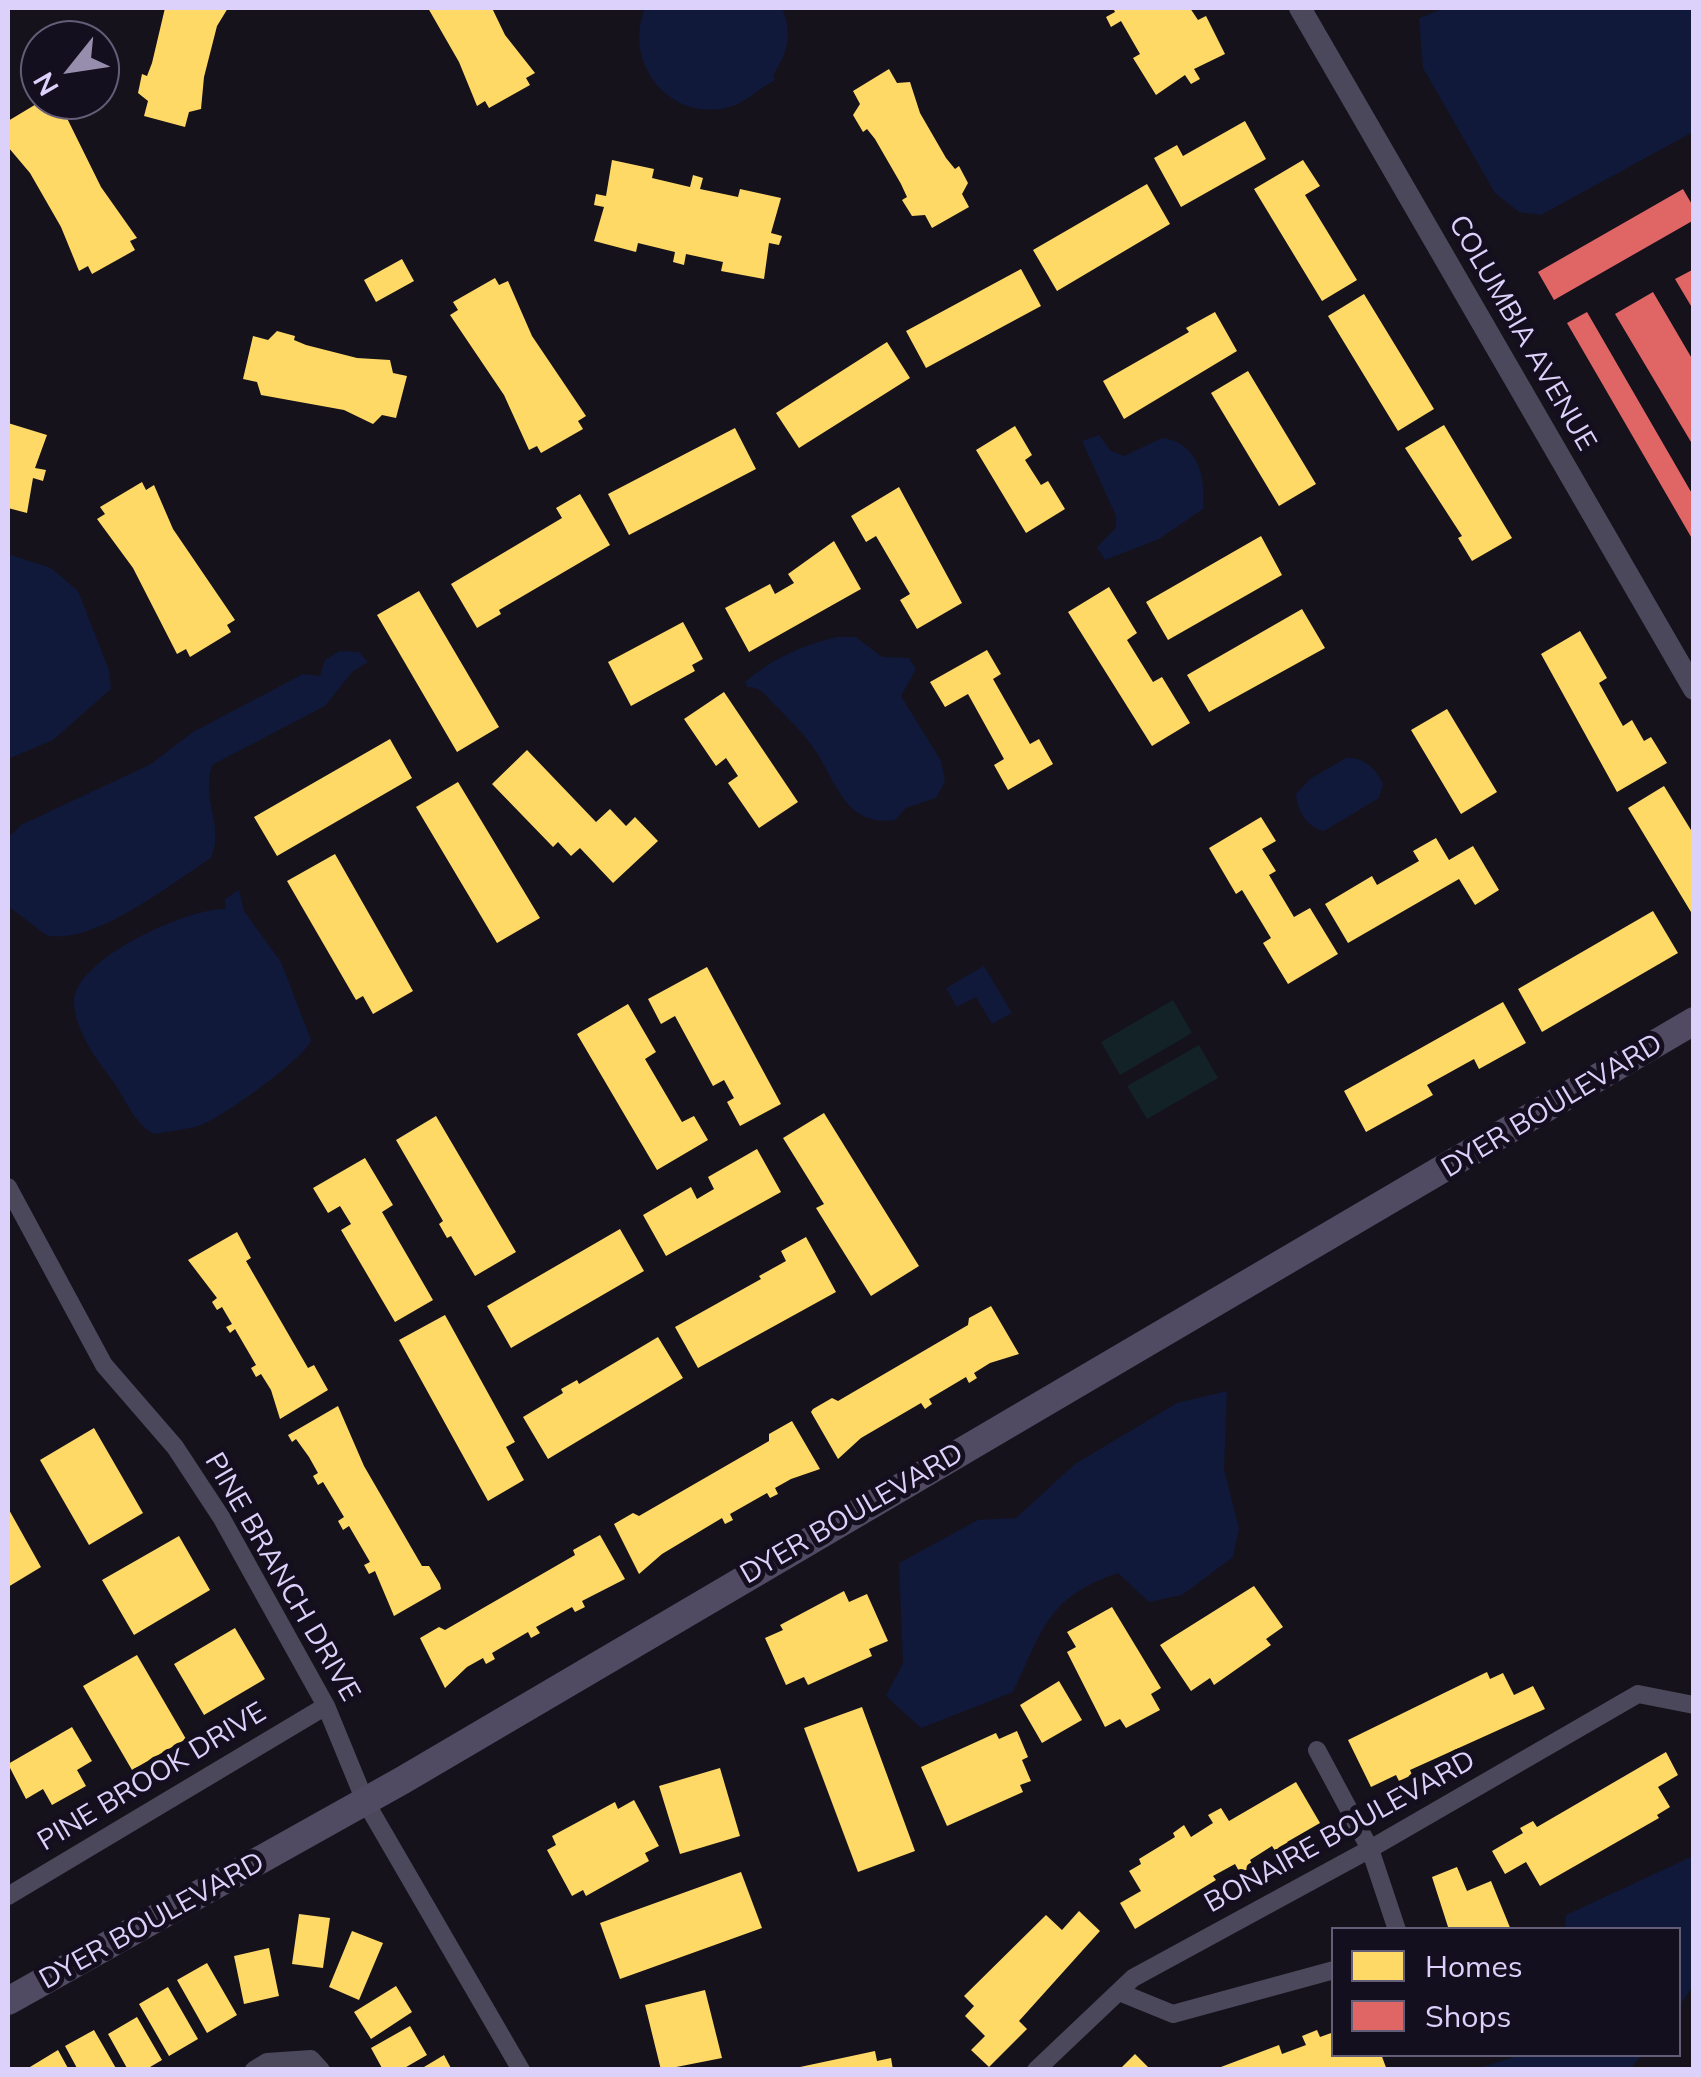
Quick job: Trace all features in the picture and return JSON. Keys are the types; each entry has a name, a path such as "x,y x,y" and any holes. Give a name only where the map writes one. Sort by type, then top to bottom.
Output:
{"main road":[{"name":"DYER BOULEVARD","path":"8,2002 365,1801 1694,1021"}],"street":[{"name":"COLUMBIA AVENUE","path":"1300,8 1694,689"},
{"name":"PINE BRANCH DRIVE","path":"8,1187 104,1366 175,1447 194,1475 326,1706 365,1801 521,2070"},
{"name":"BONAIRE BOULEVARD","path":"1036,2070 1133,1978 1370,1849 1638,1694 1694,1705"},
{"name":"PINE BROOK DRIVE","path":"8,1896 326,1706"},
{"path":"1317,1750 1370,1849 1397,1927"},
{"path":"1118,1992 1174,2014 1331,1971"},
{"path":"254,2070 266,2062 311,2059 321,2070"}],"shaded area":[{"path":"1173,1000 1192,1033 1120,1075 1101,1042"},
{"path":"1199,1045 1218,1078 1147,1119 1127,1086"}],"water":[{"path":"645,8 782,8 787,43 773,75 775,80 728,108 699,109 681,103 665,93 644,64 640,27"},
{"path":"1445,8 1693,8 1693,132 1541,215 1519,212 1495,193 1423,68 1419,18"},
{"path":"1099,435 1111,451 1124,456 1162,438 1185,447 1198,464 1203,509 1159,539 1105,560 1097,547 1116,528 1116,516 1082,441"},
{"path":"8,554 51,568 78,591 109,670 111,689 53,740 8,759"},
{"path":"837,637 856,637 882,657 909,658 916,669 901,696 941,761 945,782 936,798 906,808 895,820 865,817 854,810 803,734 764,693 747,687 745,682 788,654"},
{"path":"340,651 359,652 368,662 352,672 325,706 212,765 209,790 216,835 211,858 132,910 65,936 46,935 8,906 8,838 21,825 151,764 193,732 303,674 320,676 325,660"},
{"path":"1346,758 1364,762 1377,773 1383,784 1379,798 1324,831 1318,829 1304,818 1296,794 1310,779"},
{"path":"239,890 244,911 281,962 311,1040 278,1074 225,1112 201,1125 154,1134 135,1117 88,1044 74,1005 78,988 110,954 186,917 226,909 225,899"},
{"path":"984,966 1012,1013 992,1024 976,997 957,1007 946,988"},
{"path":"1227,1391 1224,1469 1239,1529 1233,1557 1182,1595 1149,1602 1118,1573 1076,1593 1050,1618 1013,1692 921,1728 886,1696 903,1663 899,1563 978,1520 1016,1518 1075,1464 1177,1403"},
{"path":"1693,1856 1693,1986 1681,2003 1681,1927 1565,1927 1566,1915"},
{"path":"1514,2057 1640,2057 1630,2069 1476,2069"}],"building: Homes":[{"path":"165,8 228,8 217,26 204,77 201,109 189,112 185,127 144,116 148,101 138,93 142,74 147,76 152,63"},
{"path":"428,8 492,8 505,35 535,73 526,78 530,85 489,108 485,101 477,106 459,62"},
{"path":"1113,8 1190,8 1198,20 1206,16 1225,54 1194,69 1200,79 1191,84 1185,75 1156,95 1133,58 1140,54 1121,21 1111,27 1106,17 1115,12"},
{"path":"889,69 897,83 910,82 920,113 946,158 955,169 959,166 968,183 962,194 969,207 932,228 925,215 912,216 902,200 907,197 901,184 875,139 867,129 863,132 853,115 860,104 853,91"},
{"path":"20,114 20,120 68,120 101,187 137,238 130,241 135,250 92,274 88,266 79,271 61,227 30,173 8,147 8,121"},
{"path":"1245,121 1266,159 1181,207 1154,158 1177,145 1183,156"},
{"path":"612,160 654,169 652,178 690,187 693,175 703,178 700,189 738,197 740,189 781,198 771,233 782,236 779,245 769,243 764,279 721,271 723,262 686,254 684,265 673,262 675,252 638,243 636,252 594,241 604,207 594,205 596,194 606,196"},
{"path":"1303,160 1320,186 1305,195 1357,280 1322,301 1254,189"},
{"path":"1147,184 1170,224 1057,291 1033,250"},
{"path":"402,259 414,281 376,302 364,280"},
{"path":"1021,269 1041,306 926,368 906,331"},
{"path":"495,278 499,285 508,281 532,336 586,416 578,421 583,429 541,453 537,446 529,450 504,395 450,315 458,310 453,302"},
{"path":"1364,294 1434,409 1398,431 1328,316"},
{"path":"1215,312 1237,351 1124,419 1103,381 1189,332 1186,328"},
{"path":"277,331 295,336 294,340 306,345 357,358 390,360 393,373 407,376 396,418 382,415 373,424 344,410 261,395 257,382 243,379 253,336 268,340"},
{"path":"887,342 910,378 799,448 776,413"},
{"path":"1248,371 1316,484 1279,506 1211,393"},
{"path":"8,423 47,435 35,468 46,470 43,481 33,478 27,513 8,508"},
{"path":"1444,425 1512,538 1472,561 1458,538 1462,536 1405,448"},
{"path":"1015,426 1032,455 1025,460 1041,485 1048,481 1065,509 1026,533 976,450"},
{"path":"735,428 756,469 629,535 608,494"},
{"path":"142,482 146,490 154,485 173,529 235,620 227,625 231,632 190,657 186,649 177,654 133,568 97,519 105,514 100,507"},
{"path":"899,487 962,603 917,629 900,600 910,594 876,536 866,542 851,516"},
{"path":"580,494 610,545 499,610 501,614 477,628 451,584 562,518 556,508"},
{"path":"1261,536 1282,575 1168,640 1146,602"},
{"path":"834,541 861,589 749,652 725,608 770,584 775,594 794,583 788,574"},
{"path":"1109,587 1137,633 1127,640 1153,682 1162,677 1190,723 1152,746 1068,612"},
{"path":"419,591 499,727 457,752 377,615"},
{"path":"1302,609 1325,648 1209,712 1187,675"},
{"path":"683,622 703,659 692,665 695,671 631,706 608,662"},
{"path":"1580,631 1607,678 1599,683 1623,726 1632,720 1644,741 1651,737 1667,763 1617,792 1541,654"},
{"path":"987,650 1001,674 993,679 1030,744 1039,739 1053,764 1008,790 994,765 1004,759 968,694 945,707 930,682"},
{"path":"724,692 798,802 759,828 728,783 738,776 726,758 716,766 684,719"},
{"path":"1447,709 1497,792 1461,814 1411,730"},
{"path":"390,739 412,778 277,856 254,817"},
{"path":"527,750 596,822 610,809 626,826 635,817 658,841 613,883 580,848 571,856 558,842 553,847 492,784"},
{"path":"458,782 540,918 497,943 416,807"},
{"path":"1664,786 1694,835 1694,917 1628,808"},
{"path":"1261,817 1276,841 1262,849 1276,871 1269,875 1294,917 1310,908 1338,954 1288,984 1263,943 1271,938 1242,890 1236,894 1209,848"},
{"path":"1436,838 1449,860 1473,846 1499,890 1475,905 1459,879 1348,943 1325,904 1372,876 1377,885 1419,861 1413,851"},
{"path":"335,854 413,991 373,1014 363,996 356,1000 287,881"},
{"path":"1653,911 1678,953 1542,1032 1518,989"},
{"path":"707,967 781,1104 740,1126 727,1102 734,1098 724,1080 713,1086 675,1016 661,1024 648,999"},
{"path":"1503,1002 1526,1043 1479,1069 1474,1059 1427,1085 1433,1095 1366,1132 1344,1091"},
{"path":"628,1004 656,1052 645,1059 682,1122 694,1116 708,1140 657,1170 577,1034"},
{"path":"824,1113 919,1266 871,1296 816,1208 824,1204 783,1138"},
{"path":"436,1116 516,1252 475,1276 451,1236 447,1238 439,1224 443,1221 396,1140"},
{"path":"757,1149 781,1192 666,1256 643,1215 691,1187 697,1199 714,1189 708,1177"},
{"path":"365,1158 393,1205 382,1212 433,1300 395,1322 341,1230 351,1224 340,1206 328,1213 313,1188"},
{"path":"620,1229 644,1271 511,1348 487,1306"},
{"path":"237,1232 251,1258 246,1261 308,1368 314,1365 328,1390 280,1419 271,1390 261,1374 256,1377 251,1368 256,1365 235,1329 230,1333 226,1327 232,1324 222,1307 217,1310 212,1302 217,1298 188,1260"},
{"path":"806,1237 836,1292 698,1368 675,1327 761,1279 759,1276 786,1261 781,1251"},
{"path":"991,1306 1019,1354 990,1363 974,1373 977,1378 969,1383 966,1377 929,1399 932,1404 925,1409 921,1403 861,1438 838,1459 811,1412 813,1409 832,1398 838,1401 968,1325 969,1318"},
{"path":"445,1315 515,1442 506,1447 524,1480 488,1501 399,1340"},
{"path":"658,1337 683,1378 548,1459 523,1417 563,1393 561,1389 577,1380 579,1384"},
{"path":"338,1406 364,1466 422,1566 429,1566 440,1584 441,1589 394,1616 375,1571 369,1574 364,1565 370,1562 349,1526 343,1530 338,1521 344,1517 323,1482 318,1485 313,1476 318,1473 309,1457 296,1439 292,1442 288,1435"},
{"path":"792,1421 820,1469 791,1479 775,1488 778,1494 770,1498 767,1493 730,1514 733,1520 725,1524 722,1518 662,1554 639,1574 614,1524 633,1513 639,1516 769,1441 769,1434"},
{"path":"94,1428 143,1513 89,1545 40,1460"},
{"path":"8,1508 41,1567 8,1587"},
{"path":"600,1535 625,1579 582,1601 585,1607 575,1612 572,1607 536,1627 540,1633 531,1638 528,1632 492,1653 495,1659 486,1664 483,1658 467,1667 445,1688 420,1638 439,1627 445,1630 575,1555 573,1550"},
{"path":"179,1536 210,1590 134,1635 102,1580"},
{"path":"1254,1586 1283,1627 1266,1639 1271,1645 1214,1685 1210,1678 1191,1691 1160,1645"},
{"path":"844,1591 849,1602 867,1594 888,1641 869,1649 872,1656 808,1685 804,1677 786,1685 765,1638 783,1630 780,1625"},
{"path":"1112,1607 1161,1688 1151,1694 1160,1710 1126,1728 1120,1719 1105,1727 1067,1652 1076,1647 1067,1632"},
{"path":"235,1628 265,1679 204,1715 174,1664"},
{"path":"137,1655 186,1739 132,1770 83,1686"},
{"path":"1487,1672 1490,1679 1503,1673 1514,1695 1533,1686 1545,1709 1410,1770 1412,1775 1399,1781 1396,1775 1371,1787 1348,1740"},
{"path":"1059,1681 1082,1720 1042,1743 1020,1705"},
{"path":"862,1707 915,1851 858,1872 804,1728"},
{"path":"72,1727 92,1761 77,1770 86,1786 52,1805 43,1789 26,1799 8,1764"},
{"path":"1017,1731 1028,1757 1022,1760 1031,1781 1020,1785 1023,1792 947,1826 921,1767 996,1733 999,1739"},
{"path":"1666,1752 1678,1775 1658,1787 1670,1807 1657,1815 1659,1818 1540,1886 1526,1862 1505,1874 1492,1851 1523,1833 1520,1828 1533,1821 1537,1827"},
{"path":"720,1768 740,1836 680,1854 659,1786"},
{"path":"1296,1782 1320,1823 1287,1842 1290,1846 1277,1854 1272,1846 1250,1860 1253,1866 1240,1873 1235,1864 1213,1876 1216,1880 1135,1929 1120,1903 1141,1891 1129,1871 1141,1864 1139,1859 1175,1837 1173,1833 1184,1825 1191,1837 1213,1823 1208,1815 1221,1808 1229,1821"},
{"path":"634,1800 659,1846 645,1853 649,1861 586,1896 583,1890 572,1896 547,1850 556,1845 552,1836 615,1802 618,1809"},
{"path":"1457,1867 1467,1891 1491,1881 1510,1927 1448,1927 1432,1877"},
{"path":"741,1872 762,1928 620,1979 600,1923"},
{"path":"1079,1911 1100,1931 1019,2021 1027,2029 989,2067 971,2050 985,2036 965,2016 974,2006 964,1996 1046,1915 1062,1930"},
{"path":"299,1914 330,1918 323,1968 292,1964"},
{"path":"352,1931 383,1943 359,2000 329,1987"},
{"path":"269,1948 279,1996 244,2004 234,1956"},
{"path":"207,1963 237,2015 207,2033 177,1980"},
{"path":"396,1986 412,2012 371,2039 354,2012"},
{"path":"168,1987 198,2039 169,2056 139,2004"},
{"path":"705,1990 722,2058 661,2070 645,2005"},
{"path":"137,2017 162,2060 145,2070 128,2070 108,2034"},
{"path":"410,2026 427,2055 401,2070 383,2070 371,2048"},
{"path":"94,2030 117,2070 78,2070 65,2046"},
{"path":"1317,2030 1320,2037 1331,2033 1331,2057 1382,2057 1387,2070 1213,2070 1279,2045 1282,2054 1306,2045 1302,2036"},
{"path":"58,2050 69,2070 25,2070"},
{"path":"875,2051 877,2061 891,2058 893,2070 786,2070"},
{"path":"1135,2054 1151,2070 1119,2070"},
{"path":"444,2055 452,2070 419,2070"}],"building: Shops":[{"path":"1683,189 1694,208 1694,220 1554,300 1538,272"},
{"path":"1694,269 1694,311 1675,279"},
{"path":"1653,292 1694,362 1694,447 1615,314"},
{"path":"1587,312 1694,497 1694,542 1567,323"}]}
